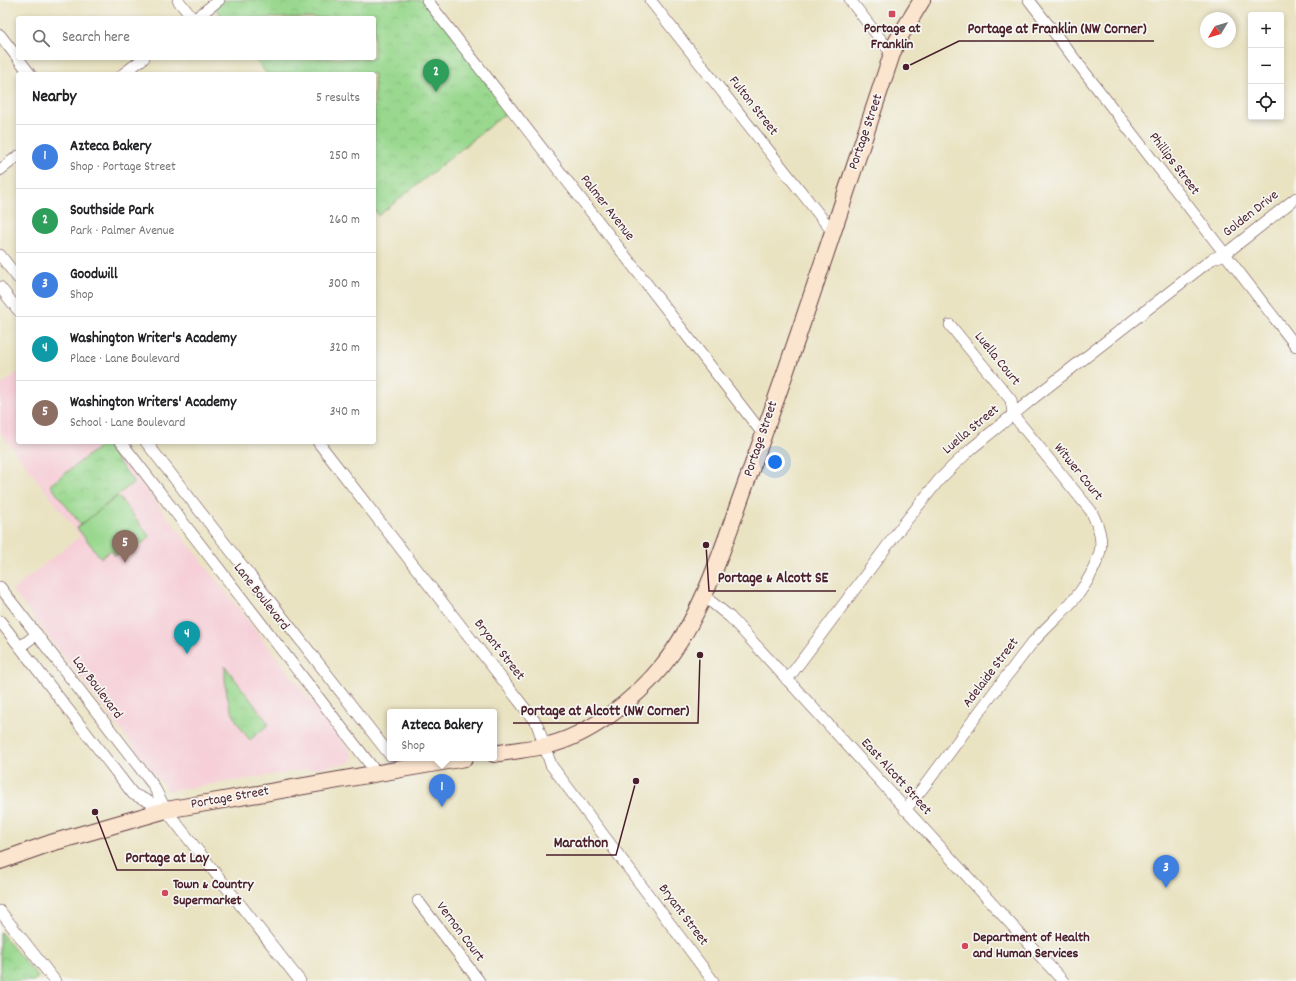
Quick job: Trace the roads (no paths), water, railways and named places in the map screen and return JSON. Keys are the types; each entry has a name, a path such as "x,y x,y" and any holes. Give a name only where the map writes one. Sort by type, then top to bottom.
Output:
{"main road":[{"name":"Portage Street","path":"497,754 545,746 562,741 608,716 628,701 664,664 688,628 704,596 764,434 892,54 897,41 922,0"},
{"name":"Portage Street","path":"0,860 51,843 166,810 376,772 396,763 424,761"}],"street":[{"path":"178,0 190,16"},
{"path":"199,16 219,0"},
{"name":"Palmer Avenue","path":"426,0 764,434"},
{"name":"Fulton Street","path":"650,0 832,231"},
{"path":"850,0 892,54"},
{"name":"Phillips Street","path":"1029,0 1296,346"},
{"path":"0,36 16,56"},
{"path":"19,60 28,72"},
{"path":"126,72 141,60"},
{"path":"0,170 16,158"},
{"name":"Golden Drive","path":"1225,254 1296,198"},
{"name":"Luella Street","path":"787,680 938,480 972,448 1013,415 1212,259 1225,254"},
{"path":"0,255 16,275"},
{"path":"0,287 16,307"},
{"name":"Luella Court","path":"950,325 1011,400 1013,415"},
{"name":"Witwer Court","path":"1013,415 1091,511 1099,527 1102,541 1099,555"},
{"name":"Lane Boulevard","path":"123,444 376,772"},
{"name":"Lane Boulevard","path":"148,444 387,751"},
{"name":"Bryant Street","path":"320,444 537,724 551,766 713,981"},
{"path":"203,547 218,535"},
{"name":"Adelaide Street","path":"905,810 934,775 1033,643 1078,596 1099,555"},
{"name":"Lay Boulevard","path":"0,587 152,785 166,810 300,981"},
{"name":"East Alcott Street","path":"704,596 730,617 1063,981"},
{"name":"Lay Boulevard","path":"0,621 133,794 166,810"},
{"path":"20,647 37,634"},
{"name":"Vernon Court","path":"418,901 479,981"},
{"path":"0,911 55,981"}],"place":[{"name":"Portage at Franklin","path":"892,14"},
{"name":"Portage at Franklin (NW Corner)","path":"906,67"},
{"name":"Southside Park","path":"436,92"},
{"name":"Portage & Alcott SE","path":"706,545"},
{"name":"Washington Writers' Academy","path":"125,563"},
{"name":"Washington Writer's Academy","path":"187,654"},
{"name":"Portage at Alcott (NW Corner)","path":"700,655"},
{"name":"Marathon","path":"636,781"},
{"name":"Azteca Bakery","path":"442,807"},
{"name":"Portage at Lay","path":"95,812"},
{"name":"Goodwill","path":"1166,888"},
{"name":"Town & Country Supermarket","path":"165,893"},
{"name":"Department of Health and Human Services","path":"965,946"}]}
